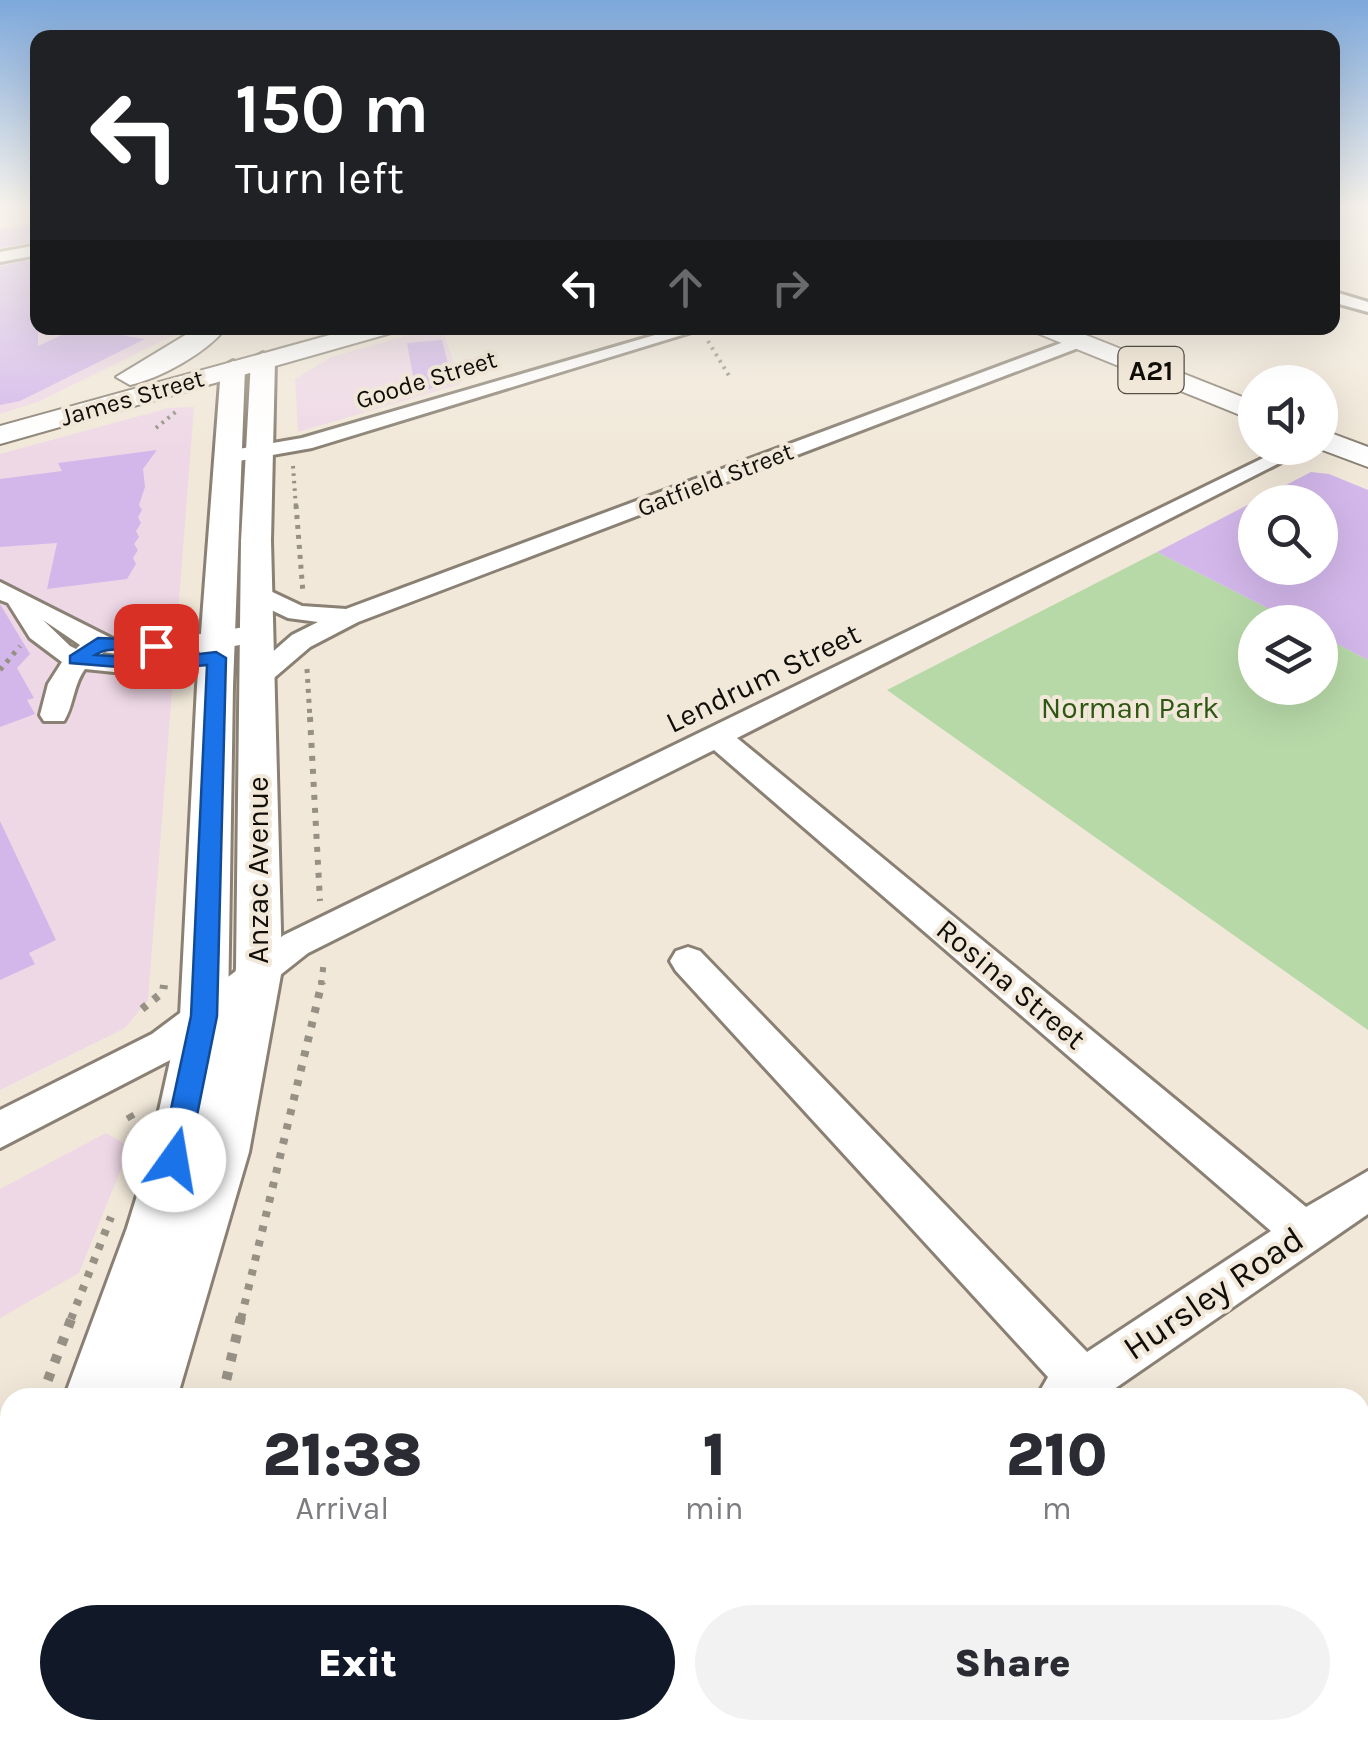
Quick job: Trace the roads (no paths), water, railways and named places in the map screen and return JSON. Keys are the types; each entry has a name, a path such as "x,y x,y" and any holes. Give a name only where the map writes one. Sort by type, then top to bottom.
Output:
{"highway":[{"path":"104,398 203,335"},
{"path":"252,345 299,335"},
{"path":"252,345 328,335"},
{"name":"A21","path":"1065,335 1238,405"},
{"name":"James Street","path":"0,435 252,345"},
{"path":"104,398 189,394 232,402"},
{"name":"James Street","path":"0,420 104,398"},
{"path":"1338,446 1368,458"}],"main road":[{"name":"Anzac Avenue","path":"149,1388 223,1152 259,969 227,457 232,402 252,345"},
{"name":"Anzac Avenue","path":"98,1388 160,1211 204,1016 241,652 257,594 259,452 252,345"}],"street":[{"path":"1340,298 1368,307"},
{"name":"Goode Street","path":"227,457 322,439 690,335"},
{"name":"Gatfield Street","path":"241,652 301,640 349,617 1080,341"},
{"name":"Lendrum Street","path":"0,1130 148,1056 285,950 1265,465"},
{"name":"Gatfield Street","path":"257,594 297,613 349,617"},
{"path":"10,596 45,623 52,649 87,652 137,665 241,652"},
{"path":"45,623 82,596"},
{"path":"54,714 59,684 87,652"},
{"name":"Rosina Street","path":"717,737 1304,1232"},
{"path":"688,961 1069,1388"},
{"name":"Hursley Road","path":"1074,1388 1368,1190"}],"park label":[{"name":"Norman Park","path":"1130,708"}]}
